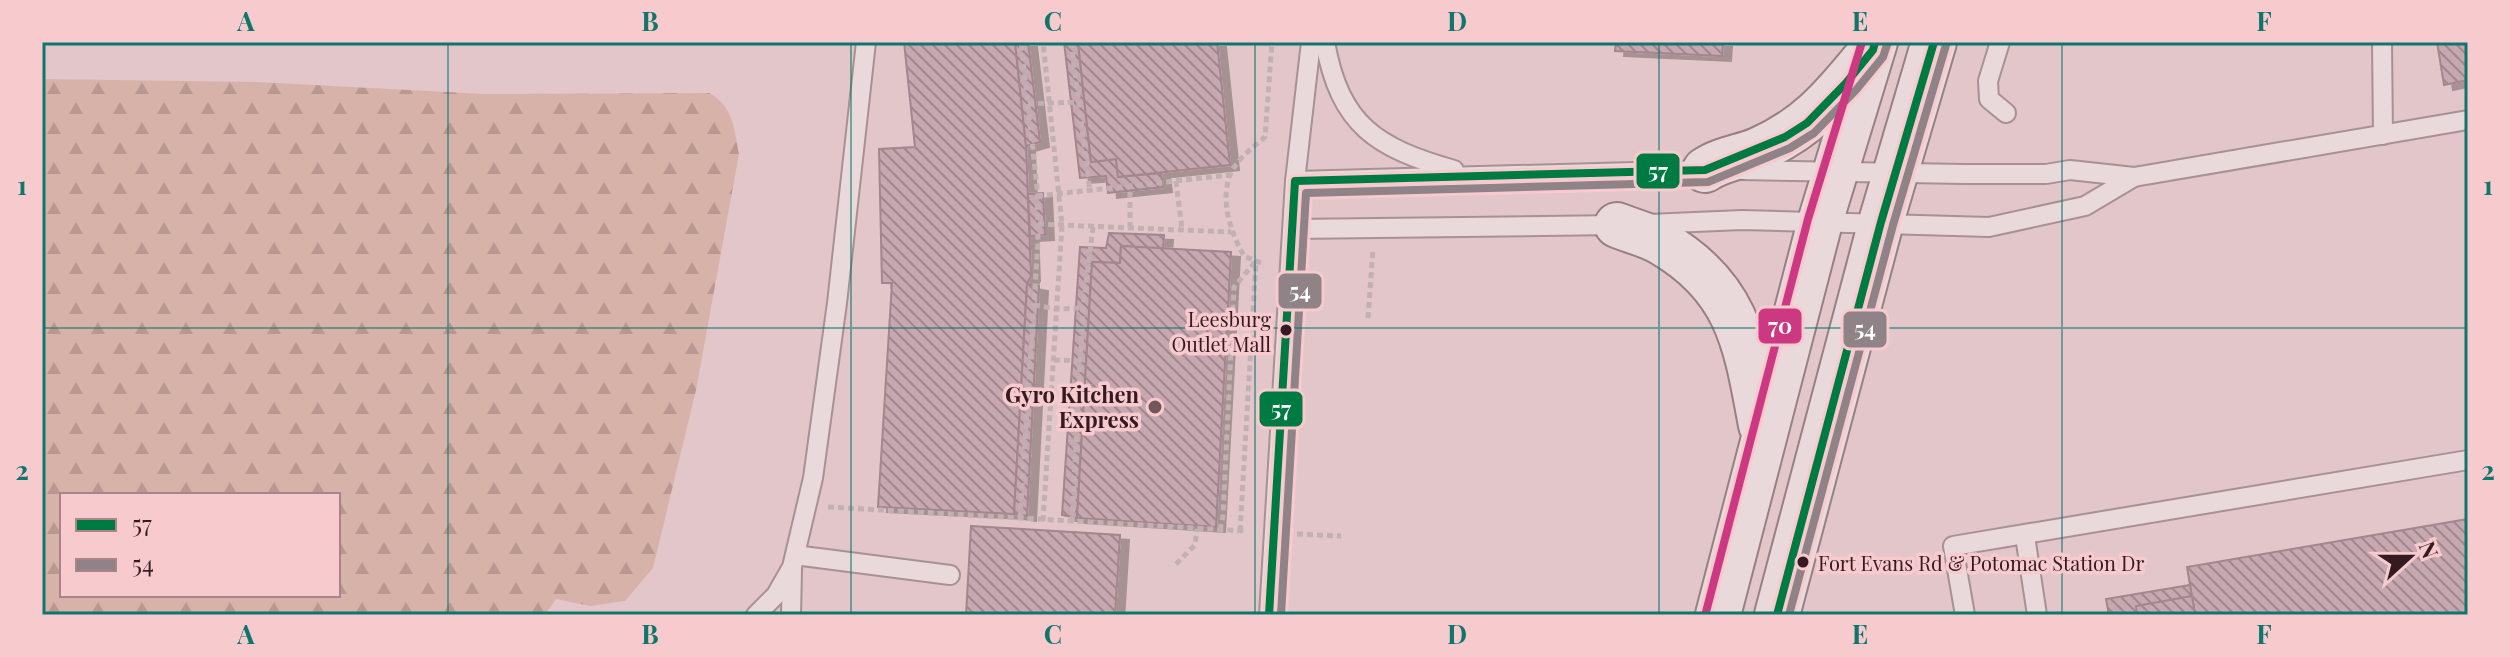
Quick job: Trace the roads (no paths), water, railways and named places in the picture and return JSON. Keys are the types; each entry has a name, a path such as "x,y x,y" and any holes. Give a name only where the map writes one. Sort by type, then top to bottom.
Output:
{"main road":[{"path":"1777,615 1881,222 1934,42"},
{"path":"1705,170 1756,151 1797,131 1833,97 1874,46"},
{"path":"1718,615 1762,435 1820,222 1874,46"},
{"path":"1617,225 1661,242 1717,288 1734,314 1742,339 1762,435"}],"lane":[{"path":"791,615 794,561 813,478 837,303 866,42"},
{"path":"1269,615 1295,181 1311,42"},
{"path":"1325,42 1329,65 1345,103 1366,131 1391,149 1472,175"},
{"path":"2000,42 1988,81 1989,99 2006,113"},
{"path":"2382,42 2383,135"},
{"path":"1295,181 1705,170 2046,174 2070,170 2134,177 2468,120"},
{"path":"1293,229 1617,225 1742,220 1989,227 2085,206 2134,177"},
{"path":"1965,615 1953,546 2468,460"},
{"path":"2025,536 2037,615"},
{"path":"794,561 950,575"},
{"path":"756,615 776,595 794,561"}],"place":[{"name":"Leesburg Outlet Mall","path":"1286,330"},
{"name":"Gyro Kitchen Express","path":"1155,407"},
{"name":"Fort Evans Rd & Potomac Station Dr","path":"1803,562"}]}
